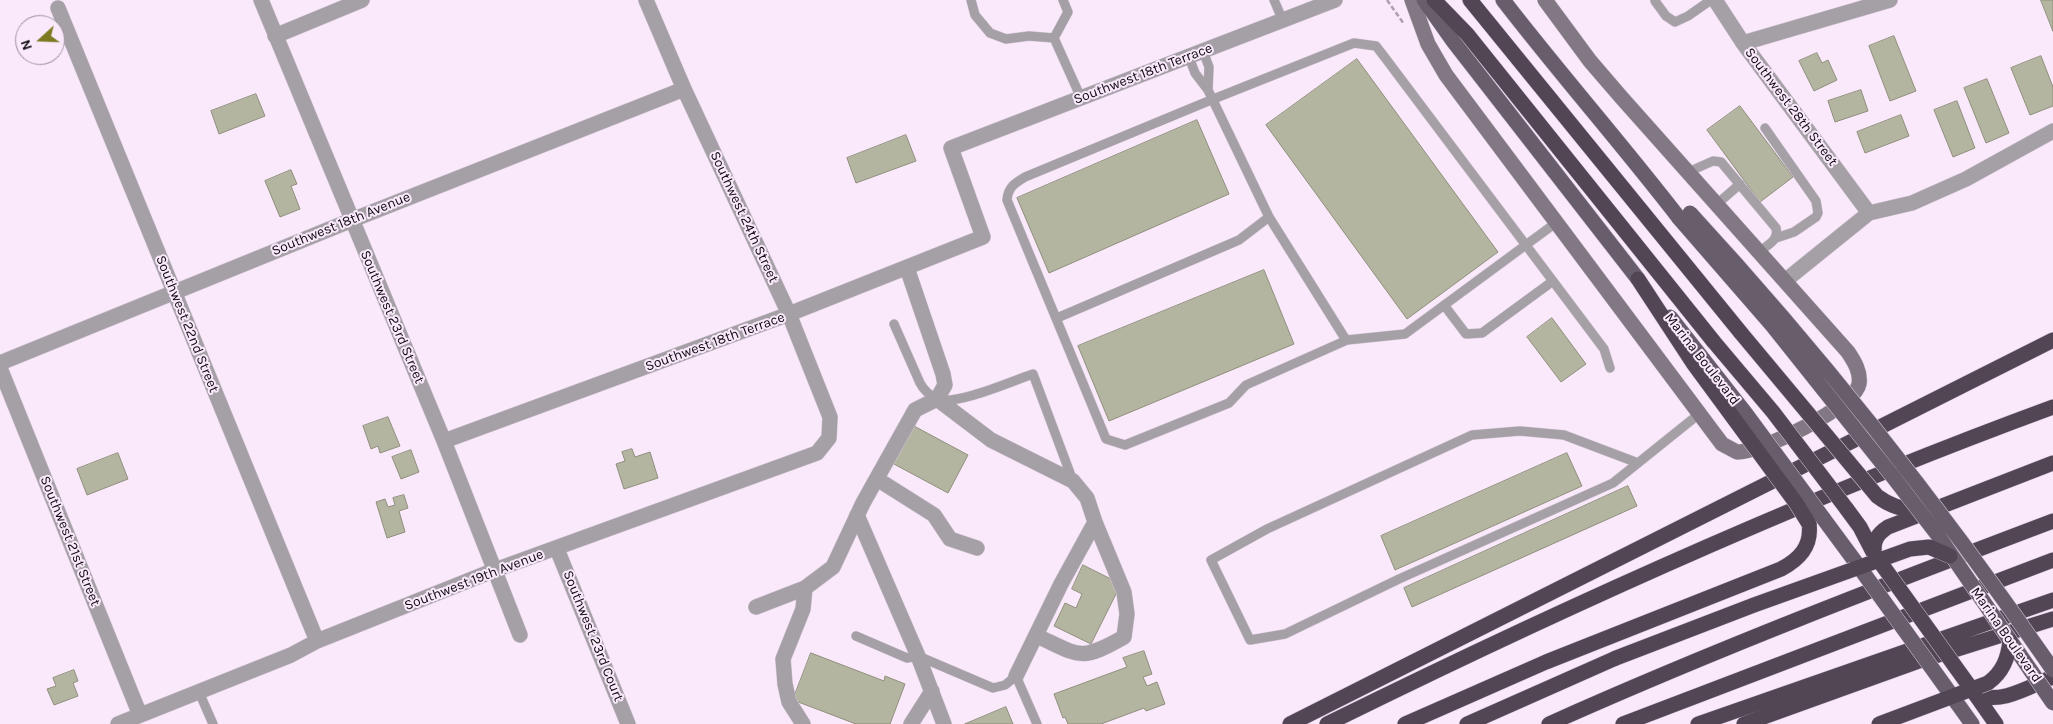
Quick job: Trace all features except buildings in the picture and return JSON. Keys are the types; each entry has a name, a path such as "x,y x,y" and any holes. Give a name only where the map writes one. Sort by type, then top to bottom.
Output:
{"highway":[{"path":"1434,0 1467,34 1714,342 1773,412 1860,527 1875,554 1996,723"},
{"path":"1470,0 1741,333 1877,496 1884,502 1899,508 1913,511 1932,510"},
{"path":"1405,724 1554,659 1781,569 1794,561 1806,549 1810,537 1809,524 1693,363 1638,279"},
{"path":"1290,724 2053,340"},
{"path":"1327,724 1510,635 1712,544 1930,453 2053,407"},
{"path":"1875,554 1873,548 1876,538 1883,530 2053,462"},
{"path":"1549,724 1706,656 1866,592 2053,521"},
{"path":"1467,724 1616,658 1910,549 1923,546 1929,547 1950,556"},
{"path":"1623,724 2053,560"},
{"path":"2024,571 2053,570"},
{"path":"1698,724 2046,602 2053,594"},
{"path":"1744,724 1919,661 2053,619"},
{"path":"1879,724 1988,683 1995,678 2005,664 2010,641"},
{"path":"1975,694 1985,699 2001,699 2053,677"}],"main road":[{"path":"1412,0 1428,44 1439,65 1722,444 1733,451 1742,452 1770,444 1798,431 1833,410 1855,392 1859,384 1859,373 1854,362 1786,280 1596,68 1544,0"},
{"name":"Marina Boulevard","path":"1424,0 1453,41 1638,279 1702,356 1824,518 1972,724"},
{"name":"Marina Boulevard","path":"1503,0 1552,62 1684,215 1894,478 1937,534 1950,556 2053,703"},
{"name":"Marina Boulevard","path":"1684,215 1770,303 1868,420 1960,540 2053,670"}],"street":[{"name":"Southwest 23rd Street","path":"261,0 444,441 520,635"},
{"path":"275,36 362,0"},
{"name":"Southwest 24th Street","path":"646,0 684,89 789,314 830,417 829,438"},
{"name":"Southwest 18th Terrace","path":"444,441 789,314 983,237 951,148 1335,0"},
{"name":"Southwest 28th Street","path":"1713,0 1869,213"},
{"path":"1743,42 1890,0"},
{"name":"Southwest 22nd Street","path":"58,8 317,641"},
{"name":"Southwest 18th Avenue","path":"0,364 352,220 684,89"},
{"path":"1786,280 1869,213 1912,203 1966,180 2053,131"},
{"path":"756,607 805,588 833,567 857,515 915,410 937,399 945,385 907,268"},
{"name":"Southwest 21st Street","path":"0,368 140,715"},
{"path":"937,399 991,440 1073,481 1087,498 1124,592 1127,614 1124,636 1099,651 1078,655 1037,636"},
{"name":"Southwest 19th Avenue","path":"118,724 291,655 317,641 495,570 817,453 829,438"},
{"path":"877,479 934,515 950,538 977,548"},
{"path":"857,515 918,656 944,724"},
{"path":"1016,676 1061,584 1095,522"},
{"name":"Southwest 23rd Court","path":"557,548 628,724"},
{"path":"803,724 789,702 783,659 803,609 805,588"},
{"path":"911,724 932,691"}],"lane":[{"path":"971,0 975,15 990,33 1006,39 1028,36 1054,38"},
{"path":"1054,38 1068,12 1063,0"},
{"path":"1274,0 1284,21"},
{"path":"1655,1 1666,16 1675,22 1713,0"},
{"path":"1054,38 1081,98"},
{"path":"1557,222 1526,245 1444,305 1405,334 1346,340 1246,385 1228,403 1125,445 1106,439 1007,200 1007,192 1012,185 1026,177 1354,43 1376,46 1526,245 1604,349 1610,368"},
{"path":"1196,54 1195,73 1208,90"},
{"path":"1196,54 1209,67 1208,90 1211,100 1269,216 1346,340"},
{"path":"1760,251 1776,238 1794,232 1816,217 1818,213 1816,201 1764,128"},
{"path":"1688,172 1713,161 1721,162 1776,228 1778,234 1776,238"},
{"path":"1717,204 1740,184"},
{"path":"1057,318 1239,240 1269,216"},
{"path":"1444,305 1466,334 1482,334 1553,281"},
{"path":"894,324 923,389 937,399 962,399 1033,374 1073,481"},
{"path":"1638,463 1564,435 1520,431 1472,435 1267,529 1211,560 1250,640 1285,634 1399,579 1614,483 1699,414"},
{"path":"856,636 907,658 918,656 993,688 1005,685 1016,676 1037,724"},
{"path":"199,692 213,724"}]}
